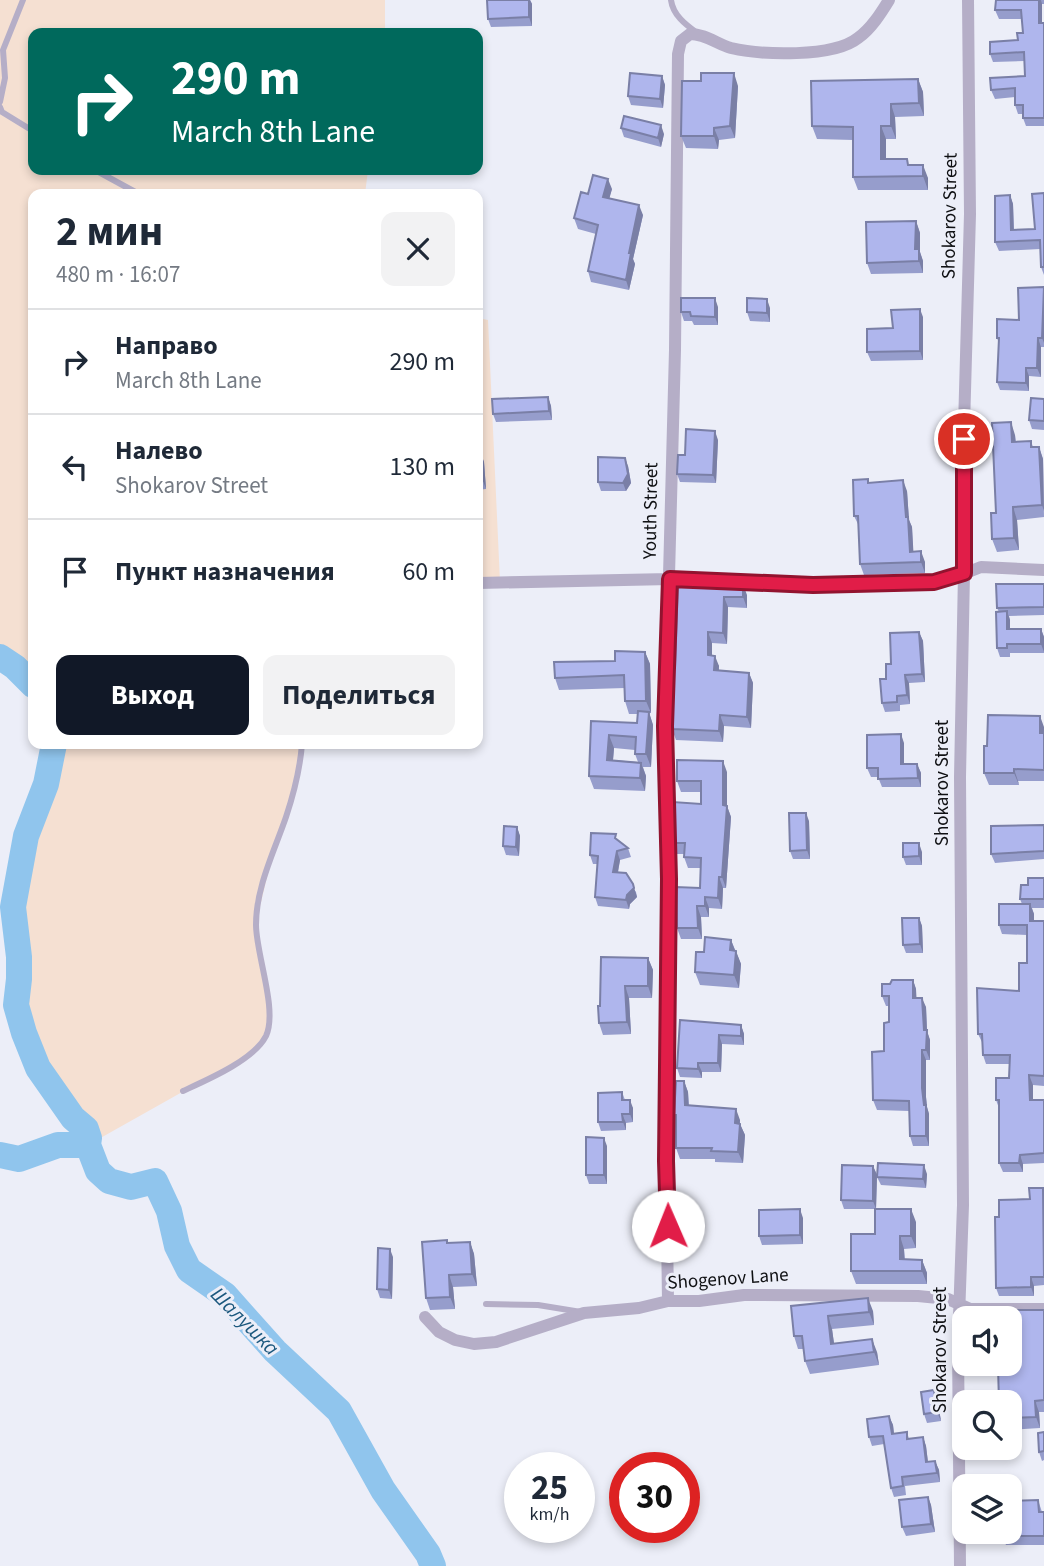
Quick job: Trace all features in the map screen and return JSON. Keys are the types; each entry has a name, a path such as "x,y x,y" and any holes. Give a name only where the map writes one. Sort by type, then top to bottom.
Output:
{"street":[{"path":"698,34 724,45 750,51 834,49 859,38 888,0"},
{"name":"Shokarov Street","path":"960,1566 959,1304 963,1205 960,777 970,187 968,0"},
{"name":"Youth Street","path":"668,1301 666,1161 669,879 665,726 670,579 678,54 684,37 698,34"},
{"path":"483,583 670,579 813,585 934,582 981,567 1044,570"},
{"name":"Shogenov Lane","path":"425,1317 439,1332 455,1340 474,1344 507,1339 584,1313 639,1308 668,1301 699,1301 744,1295 918,1296 948,1299 970,1310 1044,1309"}],"lane":[{"path":"23,0 3,50 5,78 0,104 2,111 28,128"},
{"path":"671,0 671,6 682,22 698,34"},
{"path":"104,175 130,189"},
{"path":"183,1091 209,1080 248,1055 262,1044 268,1031 267,995 257,942 258,903 300,768 302,749"},
{"path":"486,1304 538,1305 584,1313"}],"shaded area":[{"path":"0,0 385,0 385,28 28,28 28,175 367,175 366,189 28,189 28,680 0,657"},
{"path":"483,319 488,320 500,582 483,583"},
{"path":"53,749 302,749 300,768 275,844 256,923 267,995 268,1031 248,1055 88,1145 86,1129 73,1118 38,1068 16,1005 19,957 13,907 26,836 46,784"}],"building":[{"path":"487,0 529,0 529,17 488,19"},
{"path":"996,0 1039,0 1039,23 1044,23 1044,118 1023,118 1023,105 1015,105 1015,88 991,90 990,78 1025,76 1024,52 990,54 990,42 1018,40 1017,33 1023,33 1021,10 995,10"},
{"path":"630,73 662,76 660,99 628,96"},
{"path":"701,73 734,73 730,126 714,128 714,136 681,136 682,81 701,81"},
{"path":"918,79 919,103 891,104 891,126 881,126 881,159 907,159 908,165 923,165 923,176 853,177 853,127 812,126 811,81"},
{"path":"624,116 661,125 658,138 621,128"},
{"path":"593,175 608,179 603,197 639,205 626,280 588,271 598,225 574,218 581,192 588,194"},
{"path":"1044,193 1044,267 1041,267 1040,240 995,242 995,196 1010,195 1011,230 1035,229 1032,194"},
{"path":"916,221 915,249 919,249 919,261 867,263 866,222"},
{"path":"1044,287 1042,338 1038,338 1037,368 1026,368 1026,383 997,382 997,319 1019,320 1018,288"},
{"path":"681,298 715,298 715,317 691,316 690,312 681,312"},
{"path":"747,298 767,299 767,313 747,312"},
{"path":"920,309 920,351 867,352 867,329 893,328 891,310"},
{"path":"548,397 549,411 493,414 492,399"},
{"path":"1031,398 1044,399 1044,421 1029,420"},
{"path":"1011,422 1012,442 1031,441 1031,447 1039,447 1042,505 1013,507 1014,538 992,539 991,513 996,513 992,423"},
{"path":"686,429 715,431 713,475 677,474 678,455 685,455"},
{"path":"598,457 625,458 628,474 623,483 598,482"},
{"path":"868,479 868,483 903,480 910,552 921,551 921,562 860,564 853,480"},
{"path":"678,582 743,584 743,597 724,597 723,633 708,632 708,655 715,656 714,670 749,673 747,717 720,715 719,731 672,729 672,668 675,668"},
{"path":"996,584 1044,584 1044,607 997,608"},
{"path":"1007,611 1007,629 1041,629 1041,644 1007,644 1007,648 997,648 996,612"},
{"path":"919,632 922,674 905,675 907,695 897,696 897,702 882,703 880,679 886,679 886,664 891,664 890,633"},
{"path":"615,651 645,652 646,701 625,701 624,675 555,678 554,662 615,661"},
{"path":"638,711 649,712 646,754 635,754 636,737 609,735 607,760 641,763 640,778 589,776 591,721 637,723"},
{"path":"988,715 1040,716 1040,733 1044,733 1044,770 1014,769 1014,773 984,773"},
{"path":"901,734 901,764 917,764 918,778 878,779 878,768 867,768 867,735"},
{"path":"677,760 723,761 723,805 727,806 722,877 719,877 718,898 705,897 705,906 697,906 698,928 677,928 676,887 700,888 701,858 684,857 685,843 673,843 673,802 701,804 701,781 677,781"},
{"path":"789,813 806,813 807,850 790,851"},
{"path":"1044,825 1044,851 991,854 991,826"},
{"path":"504,826 517,827 516,847 503,846"},
{"path":"591,833 616,834 615,838 628,848 617,851 613,872 626,873 633,884 634,888 626,900 595,897 598,856 590,855"},
{"path":"903,843 919,843 919,856 903,857"},
{"path":"1028,878 1044,878 1044,899 1020,899 1021,885 1028,885"},
{"path":"999,904 1030,904 1030,921 1044,921 1044,1076 1029,1075 1030,1100 1044,1100 1044,1153 1020,1155 1019,1163 999,1163 999,1100 996,1100 996,1078 1009,1078 1010,1055 983,1055 982,1034 978,1034 977,988 1019,991 1019,963 1027,963 1027,925 999,925"},
{"path":"902,918 919,918 920,944 903,945"},
{"path":"705,937 731,940 730,950 736,951 734,975 695,972 696,952 704,952"},
{"path":"601,957 648,958 648,986 625,986 627,1022 599,1023"},
{"path":"892,980 913,980 913,998 922,998 924,1030 927,1030 926,1050 922,1050 926,1136 910,1136 909,1101 873,1100 872,1052 884,1051 884,1023 889,1022 889,996 882,996 882,984 890,984"},
{"path":"680,1020 741,1025 741,1036 719,1035 718,1063 698,1063 698,1069 677,1068"},
{"path":"676,1081 684,1081 685,1105 736,1109 735,1123 740,1124 738,1152 711,1151 712,1148 676,1148"},
{"path":"622,1092 622,1100 630,1100 630,1114 622,1114 623,1122 598,1122 598,1093"},
{"path":"586,1137 604,1138 604,1175 586,1175"},
{"path":"878,1163 924,1165 923,1179 877,1177"},
{"path":"842,1165 873,1166 873,1201 841,1200"},
{"path":"1029,1188 1043,1188 1044,1277 1031,1277 1031,1287 996,1288 995,1217 999,1217 999,1200 1030,1199"},
{"path":"800,1209 800,1235 759,1236 759,1210"},
{"path":"875,1209 911,1209 911,1236 900,1236 900,1259 922,1260 922,1271 851,1271 851,1234 875,1234"},
{"path":"447,1240 447,1243 470,1242 472,1274 449,1275 450,1297 426,1298 422,1242"},
{"path":"378,1248 390,1249 389,1290 377,1289"},
{"path":"868,1298 869,1312 828,1316 831,1344 872,1339 874,1352 805,1361 802,1336 794,1336 791,1306"},
{"path":"1022,1310 1044,1310 1044,1400 1035,1401 1036,1417 1022,1418 1022,1390 999,1390 998,1376 1022,1376"},
{"path":"934,1390 937,1412 924,1414 921,1392"},
{"path":"889,1416 892,1434 907,1432 907,1439 923,1437 926,1462 935,1461 937,1473 902,1477 903,1486 891,1488 883,1436 869,1437 867,1419"},
{"path":"1044,1432 1044,1451 1039,1452 1038,1433"},
{"path":"928,1497 931,1524 902,1527 899,1500"},
{"path":"1038,1500 1039,1512 1044,1512 1044,1536 1022,1536 1022,1501"}],"waterway":[{"name":"Шалушка","path":"0,657 28,680"},
{"name":"Шалушка","path":"53,749 46,784 26,836 13,907 19,957 16,1005 38,1068 73,1118 86,1129 88,1145 98,1171 109,1181 131,1187 155,1181 169,1211 177,1246 189,1270 225,1295 275,1351 339,1411 383,1490 428,1554 433,1566"},
{"path":"0,1155 19,1159 58,1145 88,1145"}],"route":[{"path":"668,1226 666,1161 670,973 665,726 670,579 813,585 934,582 964,573 964,439"}]}
